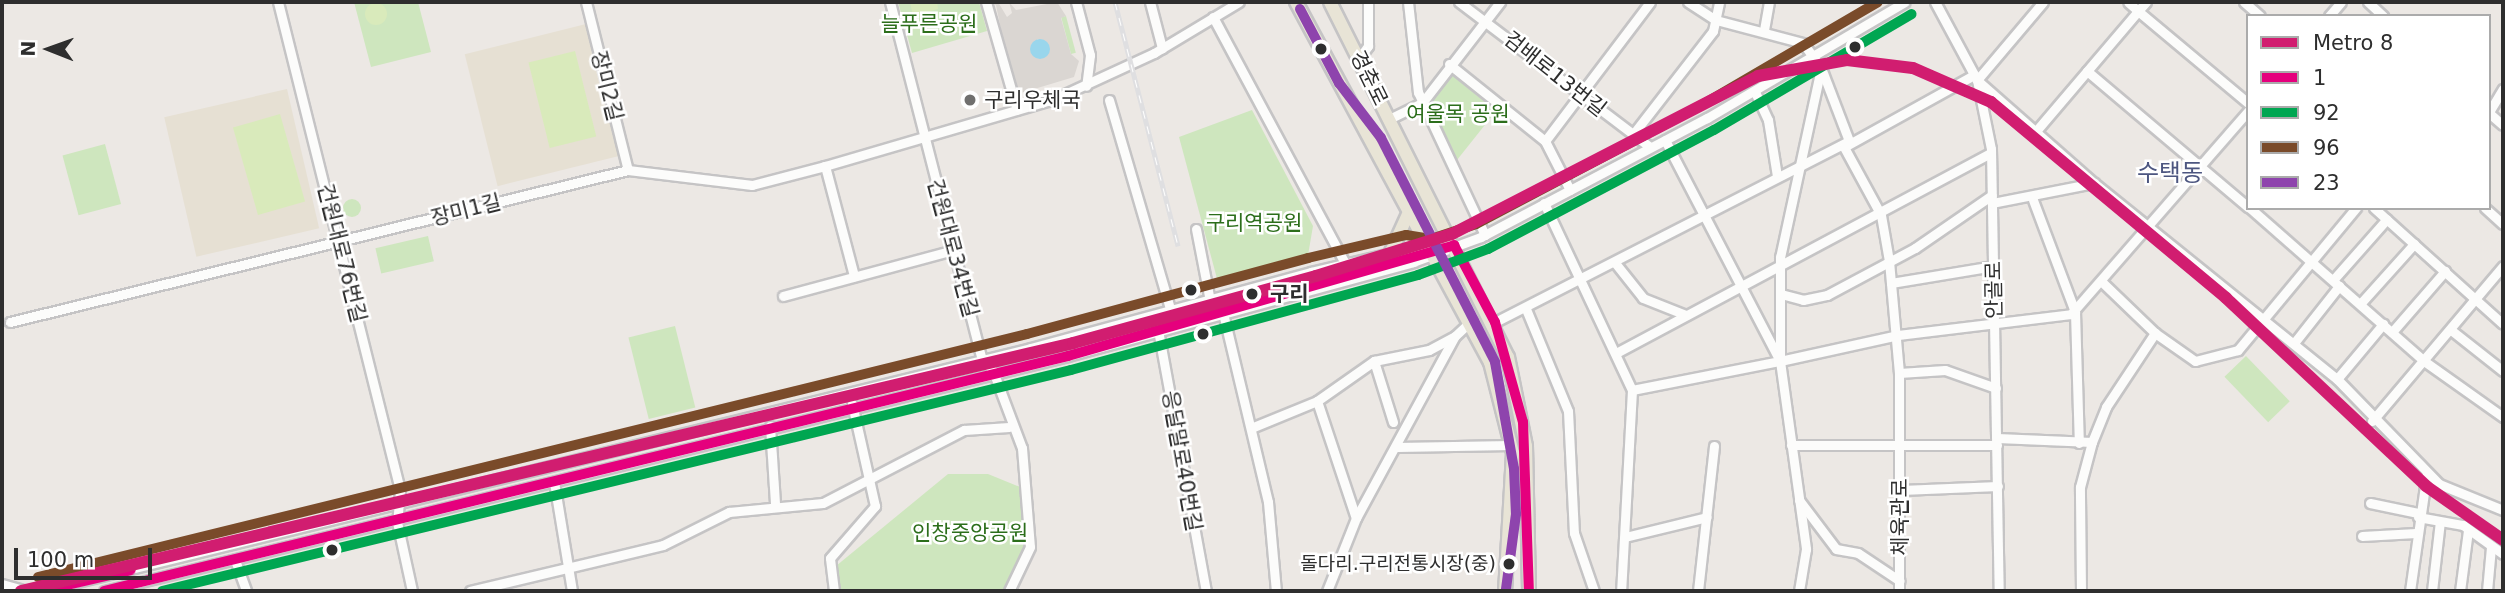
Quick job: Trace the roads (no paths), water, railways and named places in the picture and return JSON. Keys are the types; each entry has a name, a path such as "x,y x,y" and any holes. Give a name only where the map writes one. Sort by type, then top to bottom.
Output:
{"main road":[{"name":"경춘로","path":"1296,2 1432,253 1472,320 1511,445 1505,591"},
{"name":"경춘로","path":"1330,2 1495,322 1526,446 1529,591"},
{"path":"1390,254 1410,210"}],"street":[{"name":"건원대로76번길","path":"278,2 403,506"},
{"name":"장미2길","path":"586,2 628,170"},
{"name":"건원대로34번길","path":"890,2 981,357"},
{"path":"986,2 1017,110"},
{"path":"1076,2 1090,55 1086,86"},
{"path":"1150,2 1162,48"},
{"path":"924,139 1086,86 1162,48 1239,2"},
{"path":"1360,58 1368,46 1368,2"},
{"path":"1408,2 1422,103 1485,235"},
{"name":"검배로13번길","path":"1459,2 1650,147"},
{"path":"1389,119 1422,103 1449,64 1500,2"},
{"path":"1545,141 1650,2"},
{"path":"1688,2 1716,20 1764,30 1803,43 1821,68 1849,141"},
{"path":"1634,133 1716,20 1719,2"},
{"path":"1764,30 1769,2"},
{"path":"104,591 397,522 852,404 1175,326 1432,253 1485,235 1665,140 1815,58 1905,2"},
{"name":"안골로","path":"1935,2 1975,77 1991,153 1999,591"},
{"path":"1495,322 1616,264 1803,162 1975,77 2043,2"},
{"path":"2128,2 2246,101"},
{"path":"2036,131 2146,2"},
{"path":"2244,2 2258,14"},
{"path":"2368,2 2381,14"},
{"path":"1213,17 1346,265"},
{"path":"1449,64 1545,141 1570,190"},
{"path":"1799,591 1806,549 1780,360 1781,265 1821,68"},
{"path":"2087,71 2246,204"},
{"path":"1975,77 2094,183 2265,318 2337,379 2372,421 2427,472 2487,508 2503,510"},
{"path":"2491,110 2503,89"},
{"path":"1755,92 1768,120 1777,176"},
{"path":"1109,100 1175,326"},
{"path":"1632,390 1898,335 2075,310 2246,113"},
{"name":"장미1길","path":"10,322 628,170 752,185 924,139"},
{"path":"1665,140 1707,214 1780,360"},
{"name":"체육관로","path":"1849,141 1844,147 1880,212 1898,335 1900,586"},
{"path":"1616,353 1991,153"},
{"path":"825,166 854,276"},
{"path":"1781,294 1803,300 1827,295 1992,199 2033,200 2094,183"},
{"path":"2033,200 2075,310 2079,443"},
{"path":"1544,204 1632,390 1621,591"},
{"path":"2252,210 2424,360 2503,416"},
{"path":"2102,282 2155,333 2195,361 2217,360 2238,349 2354,210"},
{"path":"2376,210 2503,324"},
{"path":"2487,210 2503,224"},
{"path":"2294,343 2336,283 2387,219"},
{"path":"1196,229 1210,301"},
{"path":"2360,304 2414,244"},
{"path":"783,296 953,250"},
{"path":"41,591 403,506 1390,254 1432,253"},
{"path":"1616,264 1643,298 1686,315"},
{"path":"1891,284 1994,266"},
{"path":"2372,421 2503,266"},
{"path":"2392,332 2445,271"},
{"path":"1526,309 1568,411 1574,533 1594,591"},
{"path":"1223,313 1268,502 1276,591"},
{"path":"1251,428 1317,401 1374,361 1429,351 1455,336 1472,320"},
{"path":"2337,379 2383,324"},
{"name":"응달말로40번길","path":"1158,330 1206,591"},
{"path":"2451,330 2503,371"},
{"path":"2081,591 2080,487 2092,442 2106,407 2155,333"},
{"path":"1327,591 1356,518 1455,336"},
{"path":"981,357 993,371 1009,427 1022,448 1030,547 1009,591"},
{"path":"1374,361 1393,422"},
{"path":"1899,373 1945,370 1996,388"},
{"path":"1317,401 1356,518"},
{"path":"834,591 830,558 875,506 865,477 852,404"},
{"path":"770,426 775,503"},
{"path":"470,591 663,545 705,520 775,503 823,503 854,491 865,477 964,430 1009,427"},
{"path":"1791,445 2092,442"},
{"path":"1397,447 1511,445"},
{"path":"1698,591 1714,446"},
{"path":"2410,591 2418,515 2427,472"},
{"path":"554,482 572,591"},
{"path":"1900,489 1998,486"},
{"path":"1799,500 1836,549 1858,553 1900,586"},
{"path":"2370,503 2468,530 2503,554"},
{"path":"403,506 397,522 412,591"},
{"path":"1625,537 1707,517"},
{"path":"2432,591 2440,521"},
{"path":"2460,591 2468,530"},
{"path":"2361,536 2416,533"},
{"path":"2487,591 2491,547"},
{"path":"235,560 246,591"},
{"path":"2,583 27,591"}],"water":[{"path":"1040,39 1047,42 1050,49 1047,56 1040,59 1033,56 1030,49 1033,42"}],"railway":[{"path":"1115,2 1178,246"}],"metro line":[{"name":"8","path":"21,591 1073,343 1316,276 1452,234 1758,76 1847,60 1913,68 1991,102 2226,298 2426,486 2503,540"}],"place":[{"name":"구리우체국","path":"970,100"},
{"name":"구리","path":"1252,294"},
{"name":"돌다리.구리전통시장(중)","path":"1509,564"}],"district":[{"name":"수택동","path":"2170,174"}],"park label":[{"name":"늘푸른공원","path":"929,24"},
{"name":"여울목 공원","path":"1458,114"},
{"name":"구리역공원","path":"1254,223"},
{"name":"인창중앙공원","path":"970,533"}]}
